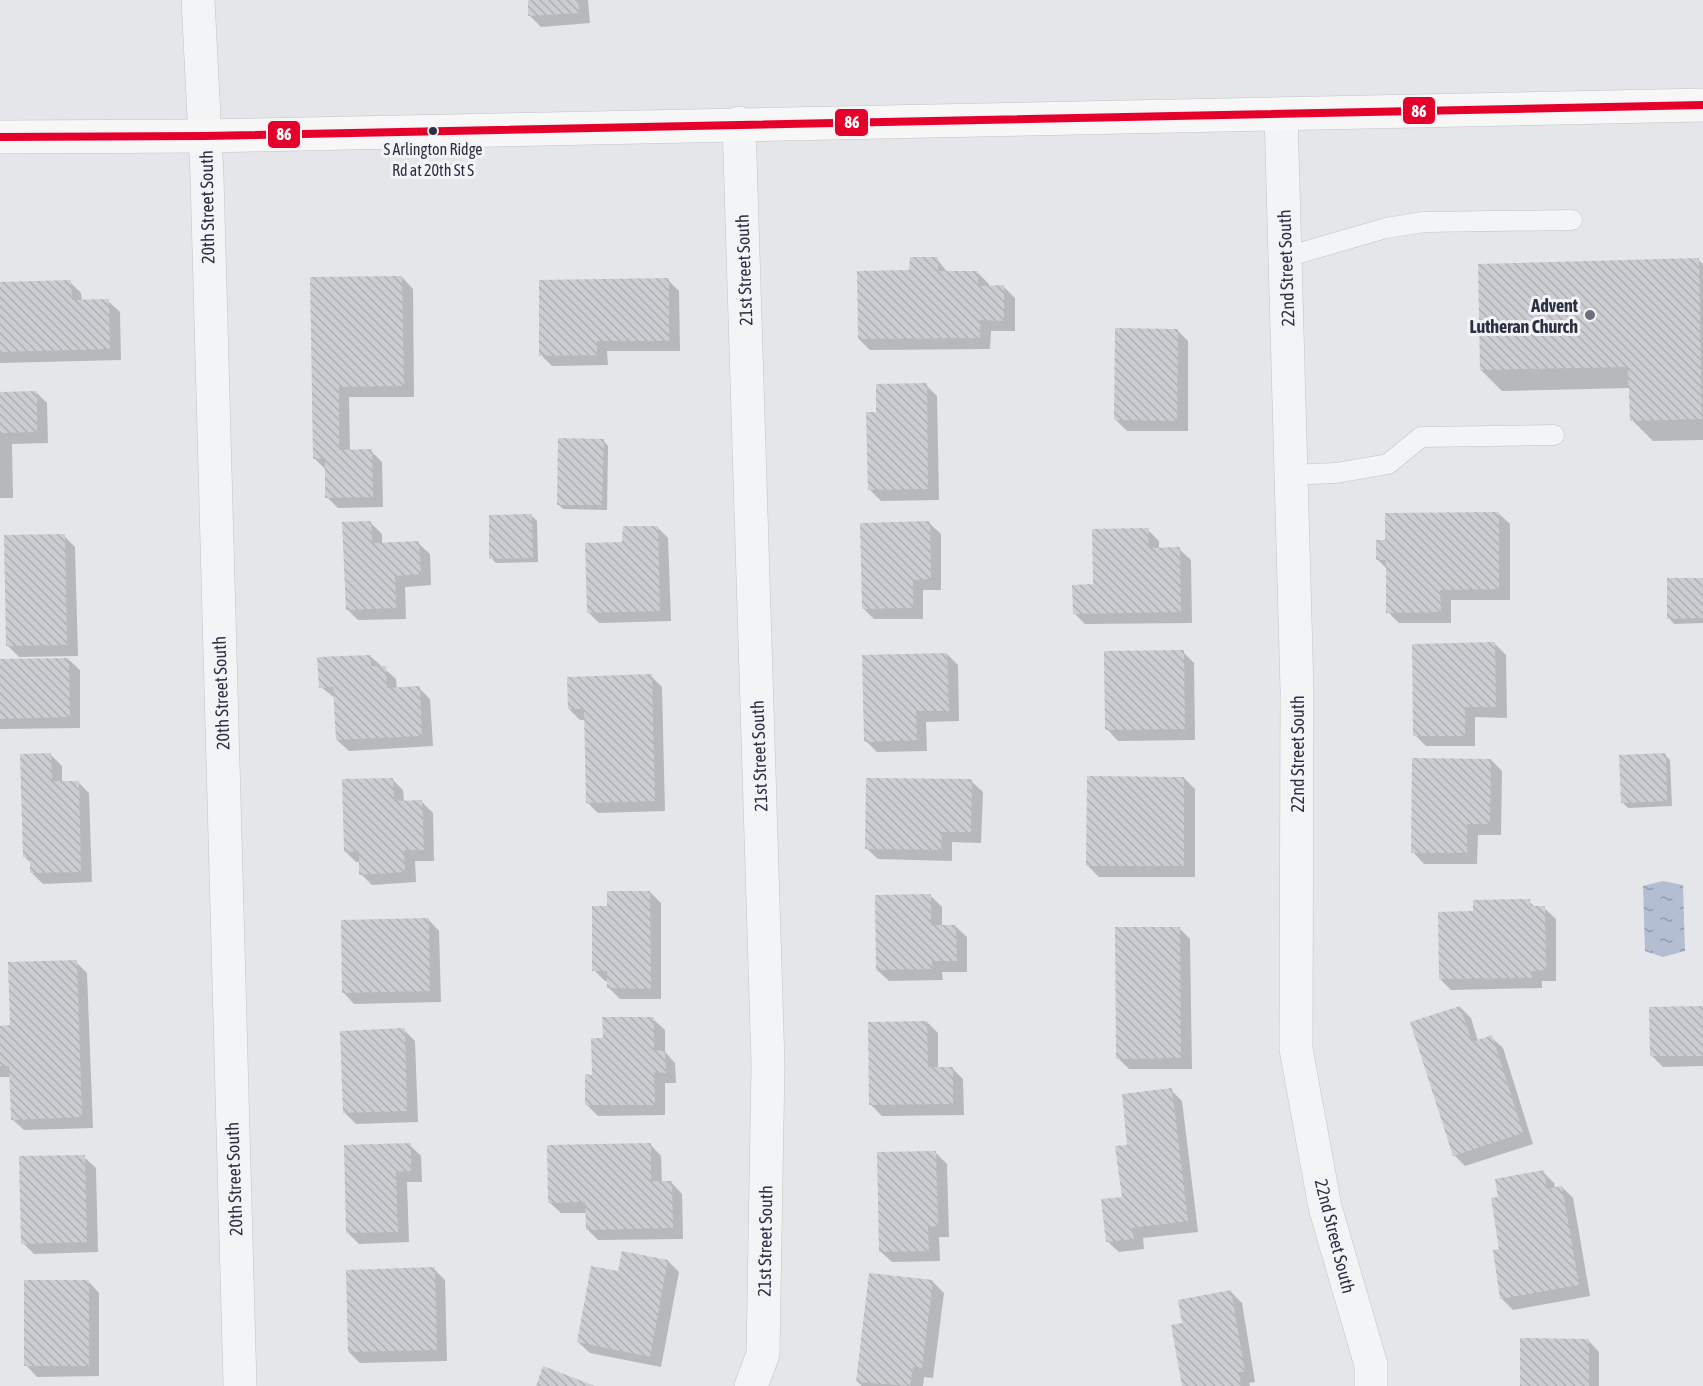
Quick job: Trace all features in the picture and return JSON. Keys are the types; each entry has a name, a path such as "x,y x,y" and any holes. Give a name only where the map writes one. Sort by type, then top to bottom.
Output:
{"main road":[{"path":"0,137 205,136 739,123 1703,105"}],"street":[{"name":"20th Street South","path":"198,0 205,136 240,1386"},
{"name":"22nd Street South","path":"1281,114 1297,690 1296,1049 1325,1207 1371,1365 1371,1386"},
{"name":"21st Street South","path":"739,123 768,1064 763,1354 751,1386"}],"lane":[{"path":"1286,257 1386,228 1424,222 1572,220"},
{"path":"1292,475 1336,473 1388,464 1421,437 1554,435"}],"water":[{"path":"1663,881 1683,885 1685,951 1663,957 1645,951 1643,886"}],"building":[{"path":"528,0 578,0 579,13 528,16"},
{"path":"910,257 938,257 938,271 978,271 978,286 1004,285 1004,321 980,320 980,338 858,339 857,271 909,270"},
{"name":"Advent Lutheran Church","path":"1699,258 1702,419 1630,421 1628,367 1480,370 1478,264"},
{"path":"402,276 404,386 339,387 339,450 372,449 373,497 325,498 325,458 313,459 310,277"},
{"path":"669,278 669,341 597,341 597,355 539,356 539,280"},
{"path":"71,280 72,300 109,299 110,349 0,352 0,282"},
{"path":"1115,328 1178,329 1177,421 1114,420"},
{"path":"927,383 928,489 868,490 866,412 876,412 876,384"},
{"path":"37,391 37,432 0,433 0,392"},
{"path":"558,438 604,439 602,505 557,505"},
{"path":"1499,512 1499,589 1440,590 1441,612 1386,613 1386,560 1376,560 1376,540 1385,540 1385,513"},
{"path":"532,514 533,558 489,559 489,515"},
{"path":"371,521 372,543 419,541 421,574 395,576 396,608 346,610 342,522"},
{"path":"930,521 931,579 913,580 913,608 862,609 860,523"},
{"path":"623,526 658,526 660,611 587,613 585,543 622,542"},
{"path":"1149,528 1148,548 1180,547 1181,612 1073,614 1072,585 1093,584 1092,529"},
{"path":"65,534 67,645 6,646 4,535"},
{"path":"1667,578 1703,578 1703,618 1667,619"},
{"path":"1495,642 1496,707 1465,707 1465,736 1413,736 1412,644"},
{"path":"1184,650 1185,729 1105,730 1104,651"},
{"path":"947,653 949,711 916,711 917,740 864,742 862,655"},
{"path":"371,655 371,666 386,666 387,688 420,686 422,736 336,740 333,687 319,688 317,657"},
{"path":"69,658 70,717 0,719 0,659"},
{"path":"652,674 655,801 586,803 584,709 568,709 567,677"},
{"path":"51,753 52,781 79,781 81,872 30,873 30,857 23,857 20,754"},
{"path":"1666,753 1667,801 1621,803 1619,755"},
{"path":"1412,758 1491,759 1490,824 1467,824 1467,853 1411,853"},
{"path":"1087,776 1184,777 1184,866 1086,866"},
{"path":"393,778 394,801 422,800 424,850 404,850 405,872 359,875 359,851 344,852 342,779"},
{"path":"866,778 972,779 971,832 942,832 941,850 865,849"},
{"path":"607,891 650,891 651,989 607,988 607,971 592,971 592,906 607,906"},
{"path":"931,894 931,925 956,925 957,961 932,961 932,969 876,970 875,895"},
{"path":"1530,899 1530,906 1545,906 1546,970 1532,971 1532,978 1439,979 1438,912 1473,911 1473,900"},
{"path":"429,918 430,991 342,993 341,920"},
{"path":"1115,927 1180,927 1181,1058 1116,1059"},
{"path":"77,960 82,1117 11,1120 9,1066 0,1066 0,1026 10,1025 8,962"},
{"path":"1460,1006 1472,1042 1492,1035 1523,1133 1453,1156 1410,1022"},
{"path":"1703,1006 1703,1056 1650,1056 1649,1007"},
{"path":"602,1017 654,1017 654,1051 665,1050 666,1073 654,1072 655,1105 585,1105 585,1074 592,1075 591,1038 603,1038"},
{"path":"927,1021 928,1067 953,1067 953,1104 869,1105 868,1022"},
{"path":"405,1028 407,1111 343,1113 340,1031"},
{"path":"1172,1088 1188,1221 1132,1228 1134,1239 1106,1242 1101,1199 1122,1197 1115,1146 1127,1145 1122,1094"},
{"path":"411,1143 411,1171 396,1172 398,1232 346,1233 344,1145"},
{"path":"651,1143 651,1181 672,1181 673,1228 586,1230 585,1202 548,1203 547,1145"},
{"path":"936,1151 938,1226 928,1227 929,1251 879,1252 877,1152"},
{"path":"85,1155 87,1242 21,1244 19,1156"},
{"path":"1544,1170 1547,1189 1562,1186 1579,1285 1500,1299 1493,1250 1499,1249 1491,1198 1498,1197 1495,1179"},
{"path":"622,1251 668,1260 650,1357 577,1342 591,1266 618,1271"},
{"path":"435,1267 437,1350 348,1352 346,1270"},
{"path":"869,1273 933,1280 922,1368 913,1367 910,1386 856,1382"},
{"path":"24,1280 89,1280 89,1366 24,1366"},
{"path":"1231,1290 1245,1372 1239,1372 1241,1386 1182,1386 1171,1325 1182,1323 1178,1300"},
{"path":"1520,1338 1589,1339 1589,1386 1520,1386"},
{"path":"543,1366 595,1386 536,1386"}],"transit line":[{"name":"86","path":"0,137 205,136 1703,105"}],"place":[{"name":"S Arlington Ridge Rd at 20th St S","path":"433,131"},
{"name":"Advent Lutheran Church","path":"1590,315"}]}
